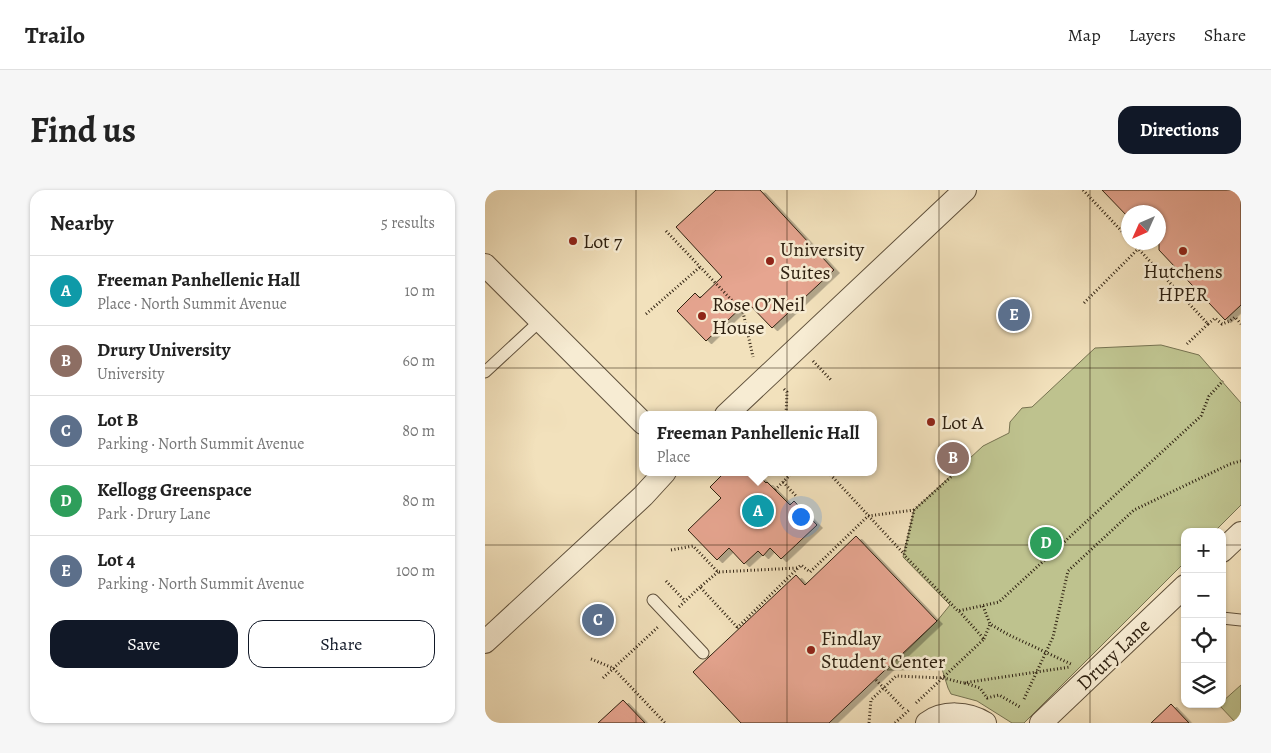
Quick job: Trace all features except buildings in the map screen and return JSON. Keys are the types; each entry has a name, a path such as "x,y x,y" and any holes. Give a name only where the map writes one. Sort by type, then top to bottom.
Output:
{"street":[{"path":"730,411 965,190"},
{"path":"485,265 639,419"},
{"path":"485,642 636,502 661,476"},
{"path":"1226,547 1241,533"},
{"name":"Drury Lane","path":"1041,723 1181,590"},
{"path":"927,723 949,714 966,716 985,723"}],"lane":[{"path":"485,372 540,321"},
{"path":"653,600 703,653"},
{"path":"1226,618 1241,620"}],"path":[{"path":"1083,190 1121,230"},
{"path":"666,232 743,312 753,357"},
{"path":"1084,303 1137,250"},
{"path":"1139,250 1208,324"},
{"path":"646,314 699,267"},
{"path":"1187,344 1215,318 1222,324 1235,317 1241,324"},
{"path":"812,359 832,381"},
{"path":"958,611 999,602 1201,416 1209,396 1223,381"},
{"path":"782,387 787,392 786,411"},
{"path":"1024,699 1053,637 1068,571 1134,510 1230,464 1241,461"},
{"path":"798,568 738,628 700,587 717,572 798,568 801,565 810,572 868,516 914,510 953,475 943,464"},
{"path":"775,490 789,476"},
{"path":"832,476 984,639"},
{"path":"783,482 797,497"},
{"path":"904,555 914,510"},
{"path":"671,550 693,546 717,572"},
{"path":"666,580 685,601"},
{"path":"963,683 1078,666 1064,662 990,624 983,606"},
{"path":"895,723 905,710 944,678 984,639 990,624"},
{"path":"591,659 613,668 665,723"},
{"path":"603,678 613,668"},
{"path":"869,723 871,700 896,676 944,678 980,688 987,698 999,695 1020,707"},
{"path":"876,680 905,710"}],"green space":[{"path":"1161,345 1199,355 1241,403 1241,505 1218,528 1181,528 1181,566 1024,723 1012,723 977,701 951,694 942,669 887,670 937,621 950,605 903,557 914,510 983,446 1009,433 1010,422 1022,408 1032,407 1095,348"},
{"path":"1241,685 1241,723 1236,723 1222,708 1226,708 1226,698"}],"place":[{"name":"Lot 7","path":"573,241"},
{"name":"Hutchens HPER","path":"1183,251"},
{"name":"University Suites","path":"770,261"},
{"name":"Lot 4","path":"1014,315"},
{"name":"Rose O’Neil House","path":"702,316"},
{"name":"Lot A","path":"931,422"},
{"name":"Drury University","path":"953,458"},
{"name":"Freeman Panhellenic Hall","path":"758,511"},
{"name":"Kellogg Greenspace","path":"1046,543"},
{"name":"Lot B","path":"598,620"},
{"name":"Findlay Student Center","path":"811,650"}]}
